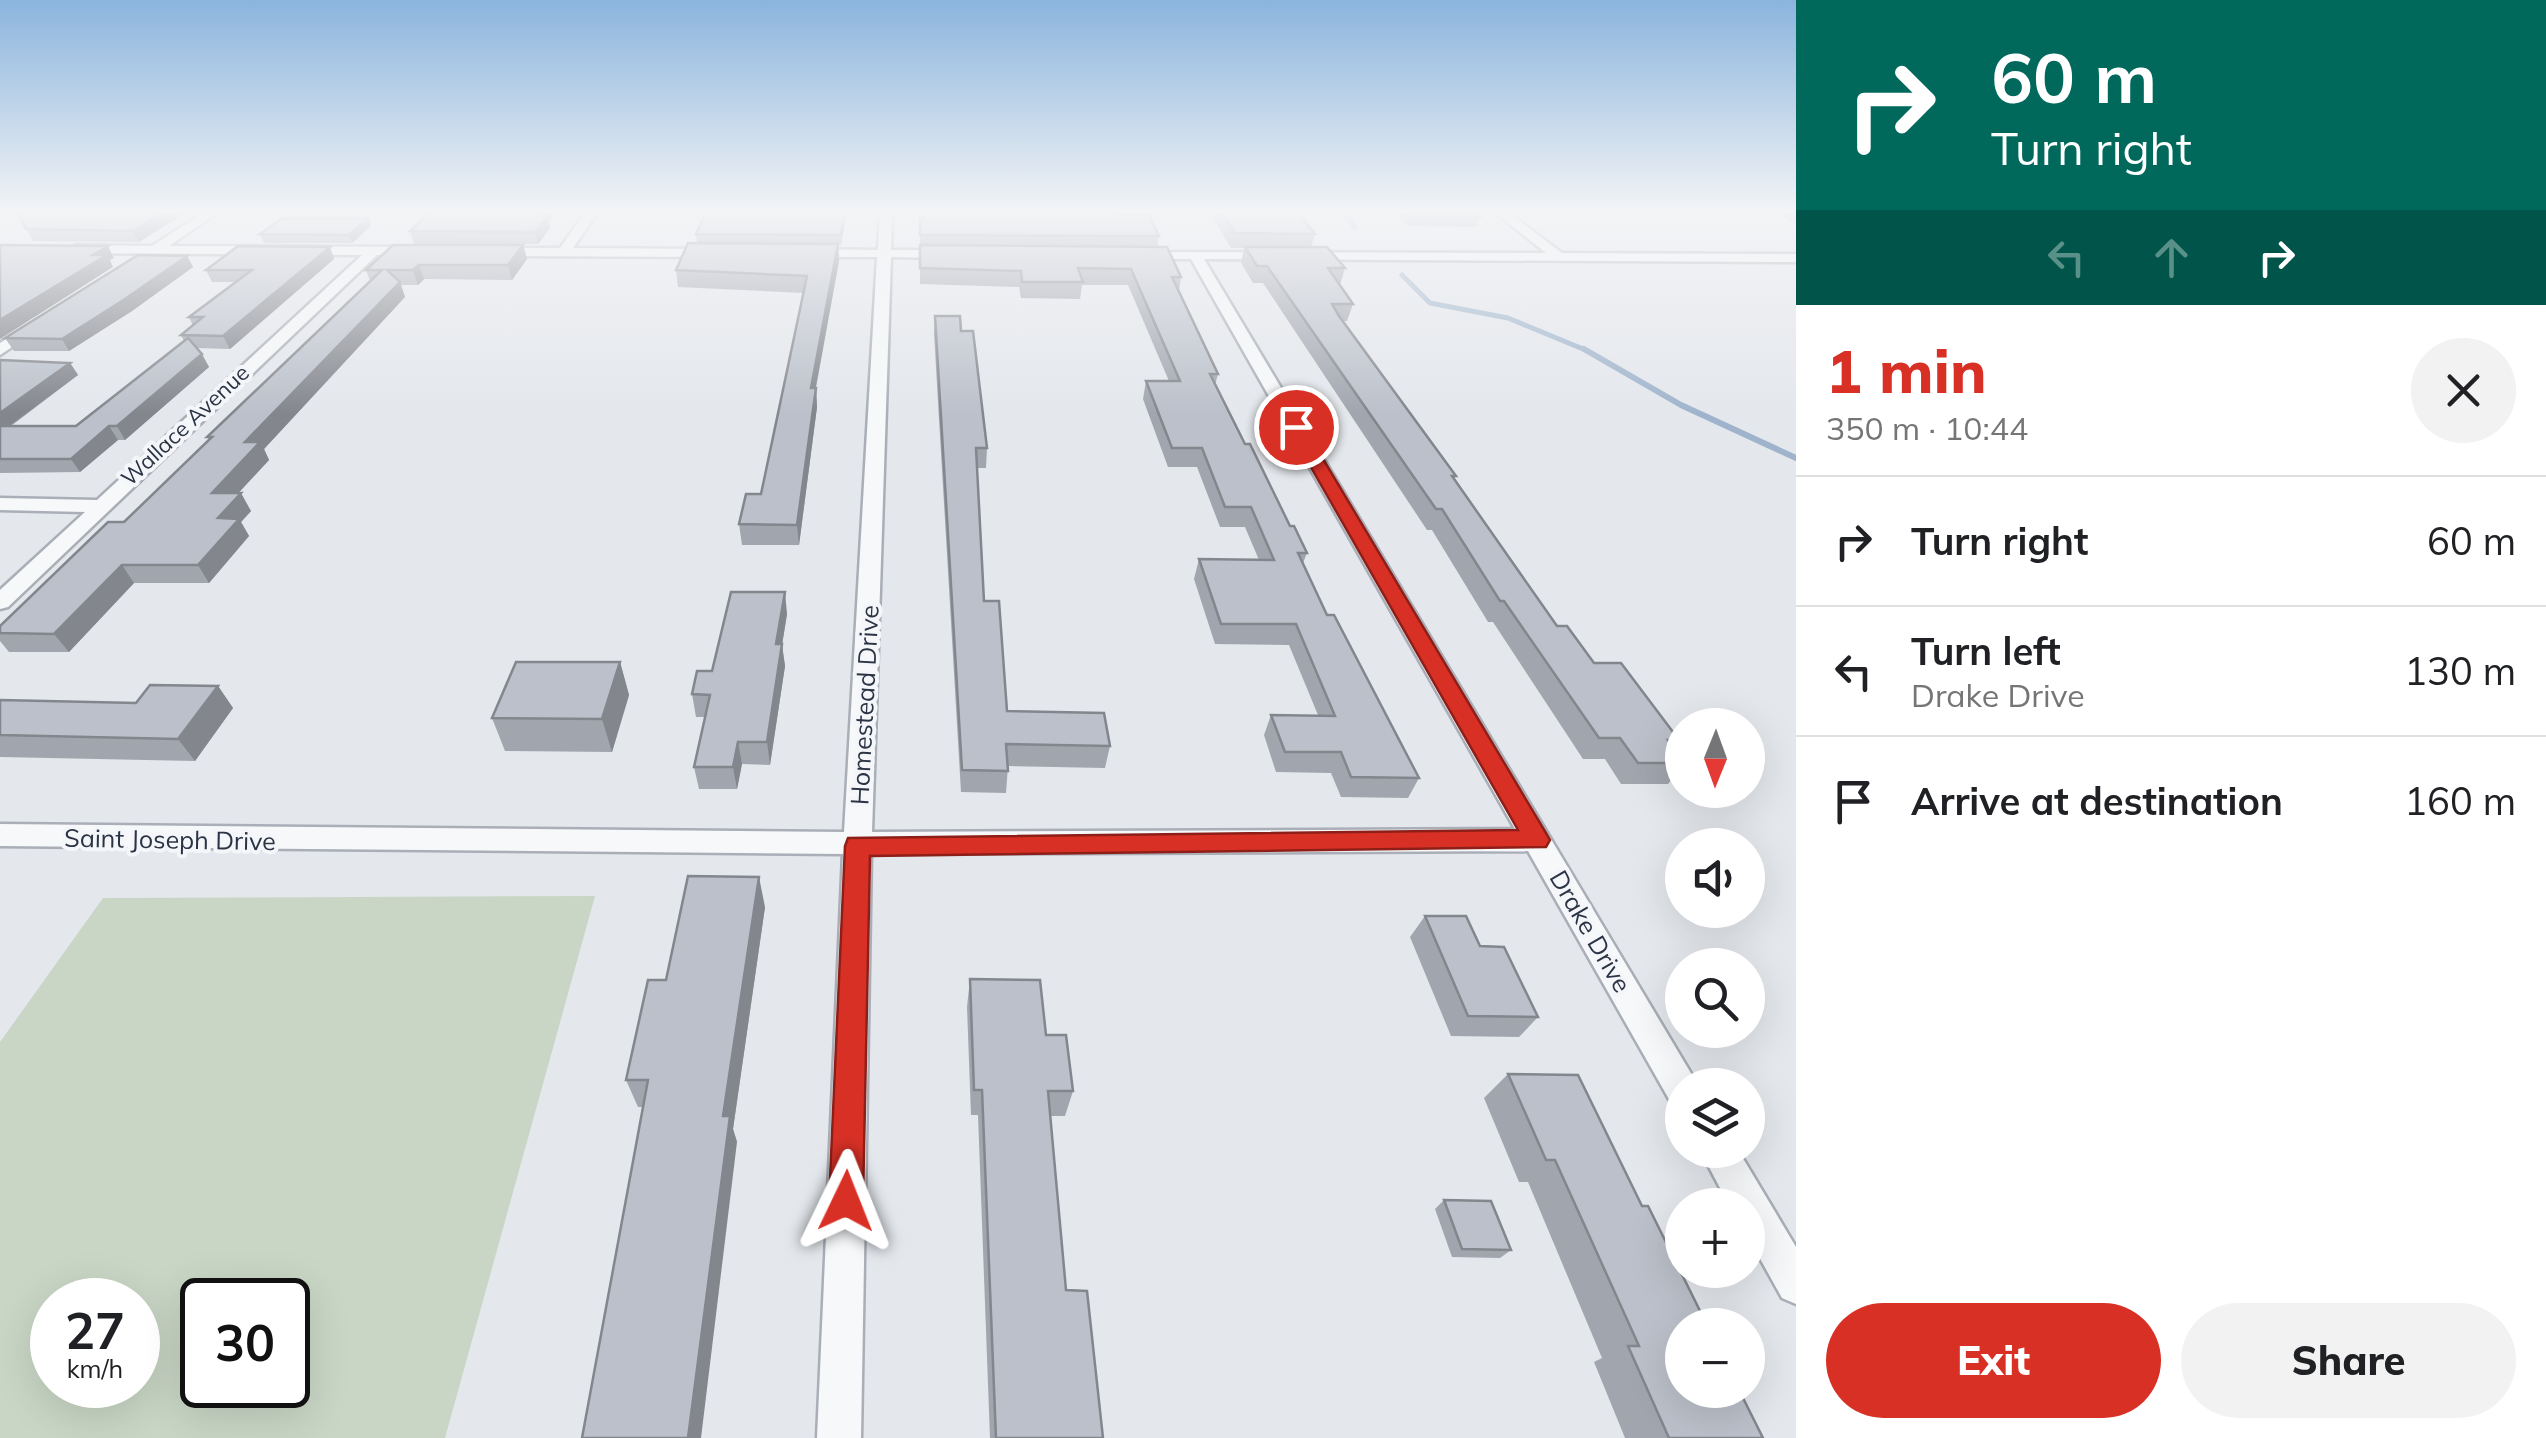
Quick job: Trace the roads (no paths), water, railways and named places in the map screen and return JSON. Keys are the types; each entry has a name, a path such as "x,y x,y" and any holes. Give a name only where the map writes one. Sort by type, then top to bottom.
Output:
{"street":[{"name":"Wallace Avenue","path":"0,602 342,280"},
{"name":"Homestead Drive","path":"839,1438 858,846 883,280"},
{"name":"Drake Drive","path":"1210,280 1670,1068"},
{"path":"0,350 46,320"},
{"path":"0,504 99,506"},
{"name":"Saint Joseph Drive","path":"0,835 858,846 1537,840"},
{"path":"1728,1168 1796,1284"}],"waterway":[{"path":"1407,280 1430,303 1508,318 1586,350"},
{"path":"1586,350 1681,405 1796,458"}]}
